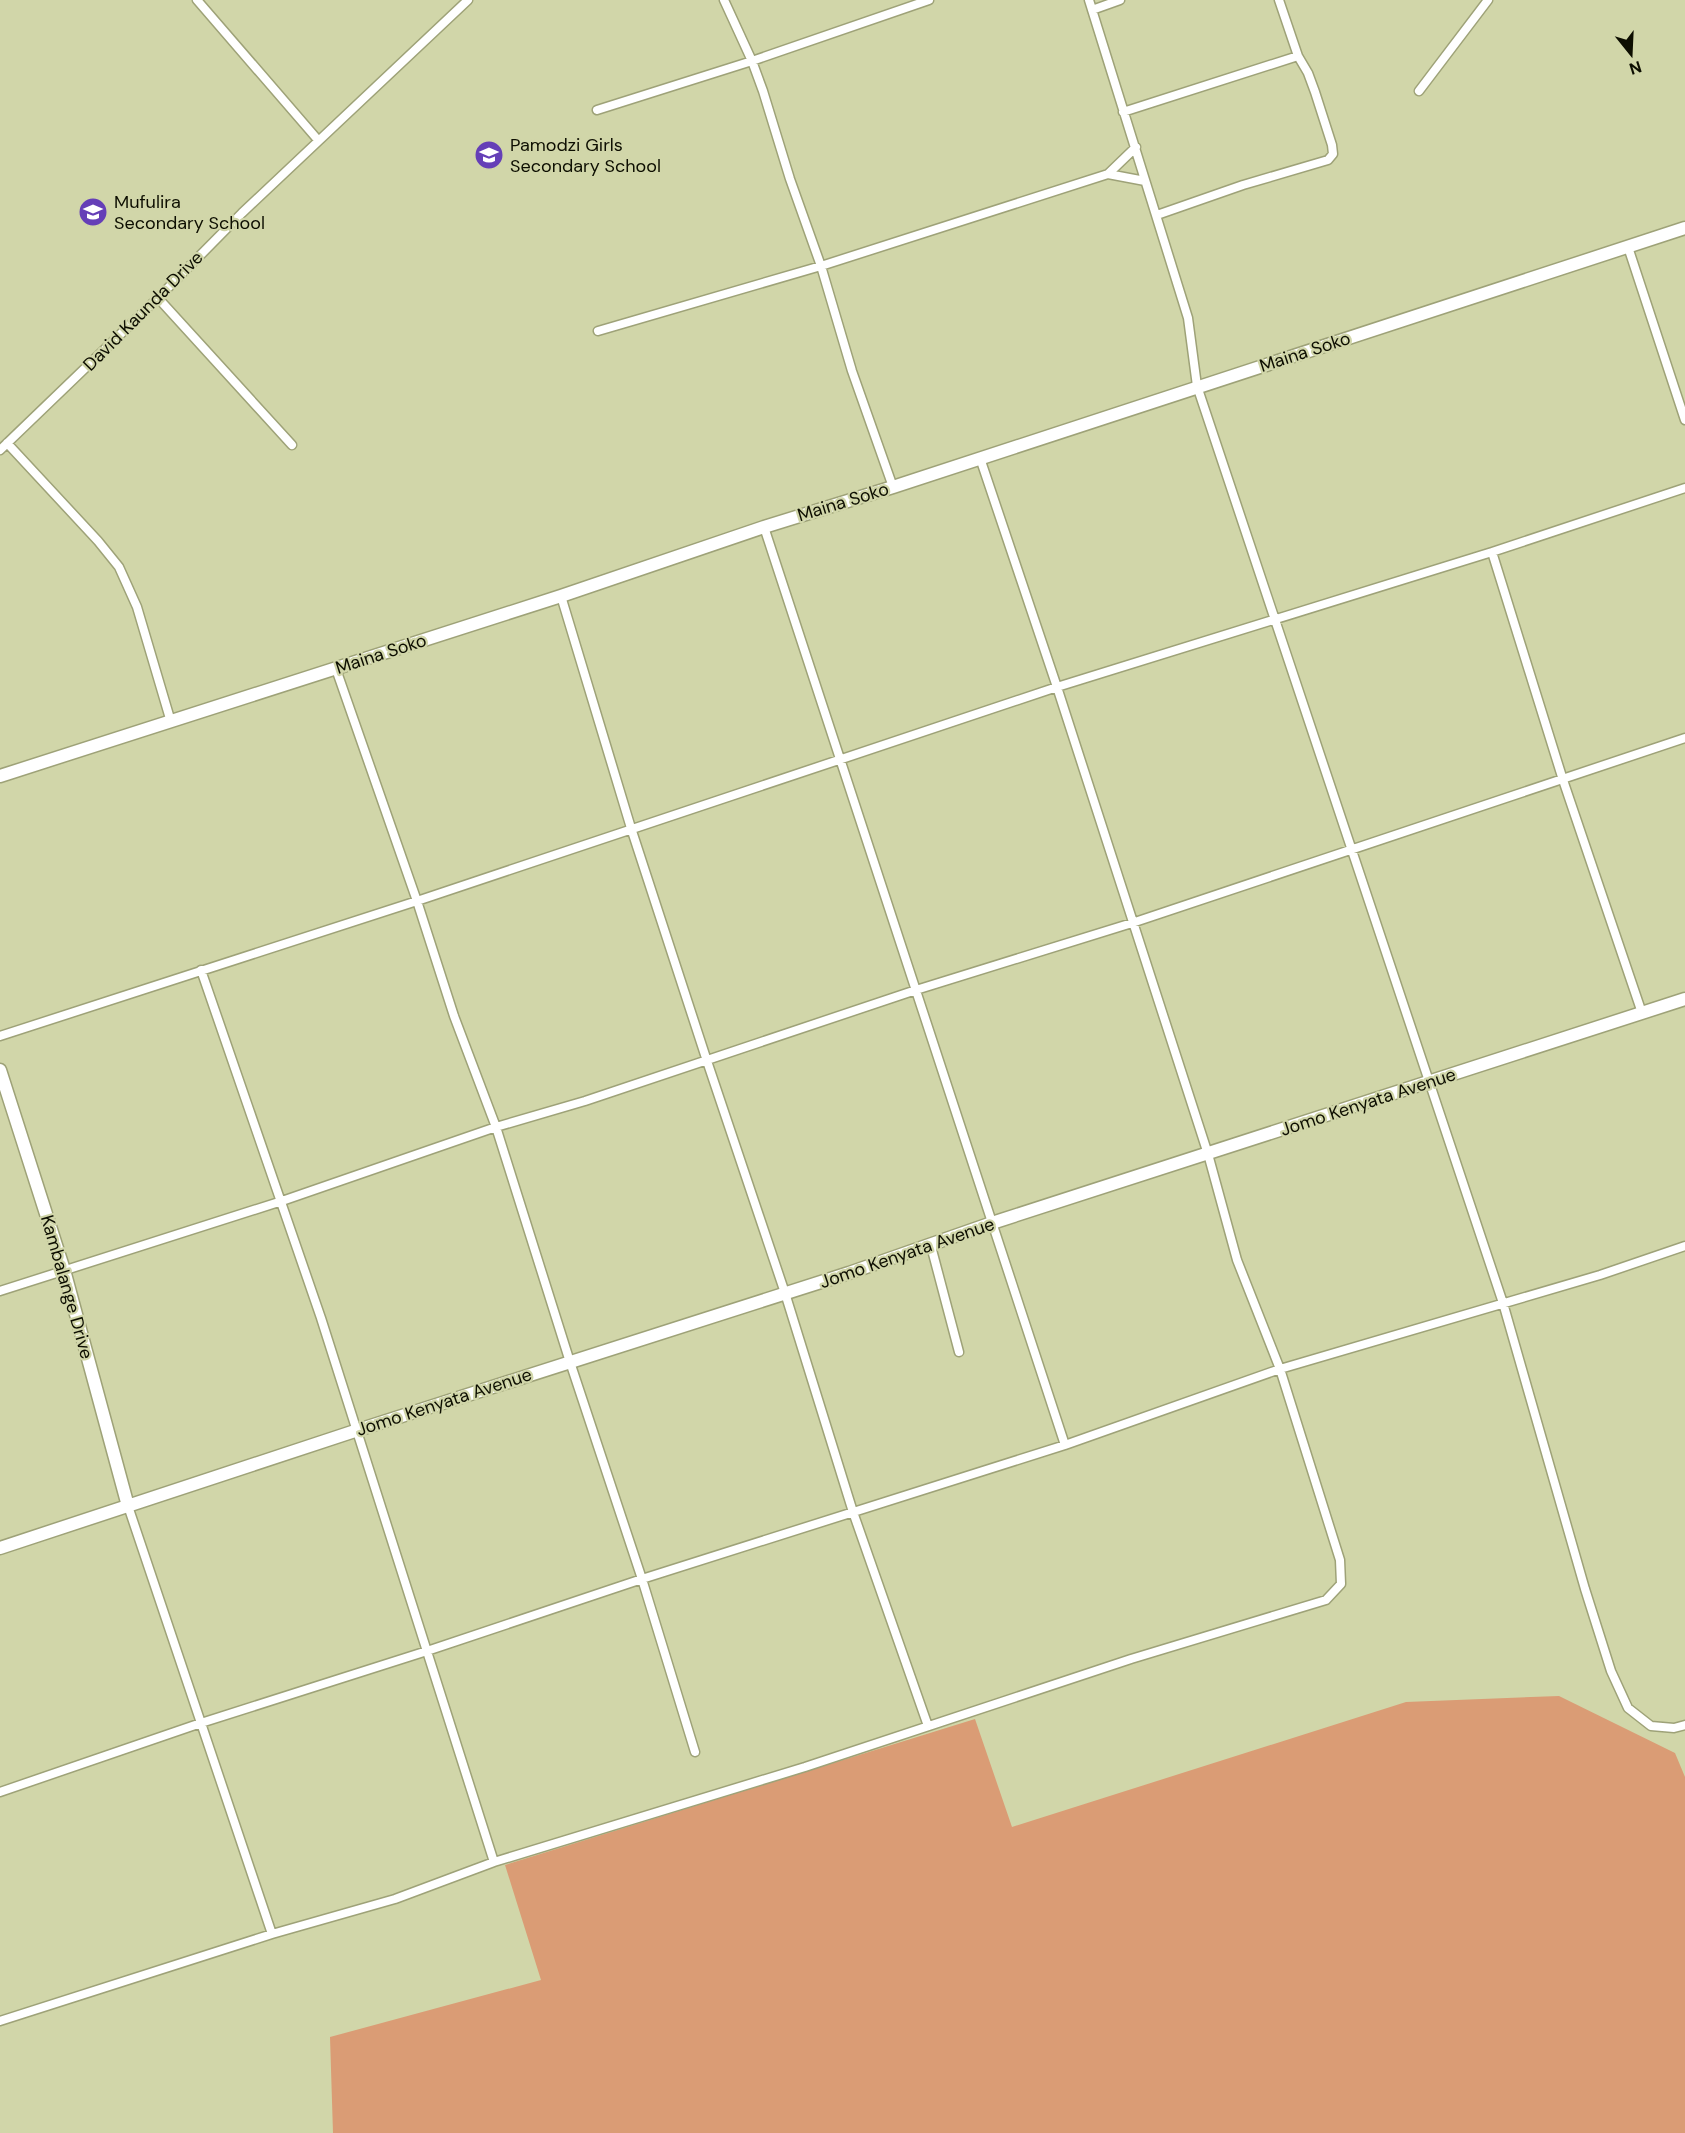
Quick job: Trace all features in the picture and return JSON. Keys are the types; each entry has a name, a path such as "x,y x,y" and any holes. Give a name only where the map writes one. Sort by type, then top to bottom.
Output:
{"street":[{"path":"198,0 318,140"},
{"name":"David Kaunda Drive","path":"0,450 158,298 242,213 468,0"},
{"path":"724,0 752,61 892,487"},
{"path":"597,110 752,61 929,0"},
{"path":"1089,0 1188,318 1197,386 1503,1304 1611,1671 1628,1708 1651,1726 1674,1728 1685,1725"},
{"path":"1092,10 1120,0"},
{"path":"1156,215 1243,185 1328,160 1333,154 1308,73 1298,56 1279,0"},
{"path":"1419,91 1488,0"},
{"path":"1123,112 1298,56"},
{"path":"598,331 821,266 1108,174 1136,147"},
{"path":"1108,174 1144,181"},
{"name":"Maina Soko","path":"0,776 561,596 764,527 1685,228"},
{"path":"1628,247 1685,420"},
{"path":"158,298 292,445"},
{"path":"7,443 98,541 119,567 137,607 171,722"},
{"path":"0,2021 272,1934 395,1899 494,1862 805,1767 1131,1659 1326,1600 1341,1584 1340,1560 1280,1369 1237,1260 1208,1154 1057,687 980,458"},
{"path":"0,1036 417,901 1057,687 1492,552 1685,488"},
{"path":"764,527 1065,1444"},
{"path":"1492,552 1563,780 1642,1013"},
{"path":"561,596 632,828 785,1293 852,1512 928,1726"},
{"path":"336,669 417,901 454,1017 496,1127 570,1362 642,1579 695,1752"},
{"path":"0,1291 282,1201 496,1127 585,1101 1685,738"},
{"path":"201,970 282,1201 358,1430 494,1862"},
{"name":"Jomo Kenyata Avenue","path":"0,1548 1685,999"},
{"name":"Kambalange Drive","path":"0,1070 64,1270 128,1506"},
{"path":"931,1246 959,1352"},
{"path":"0,1792 201,1722 428,1651 642,1579 1065,1444 1280,1369 1600,1275 1685,1246"},
{"path":"128,1506 272,1934"}],"shaded area":[{"path":"1559,1696 1675,1753 1685,1777 1685,2133 333,2133 330,2037 541,1980 505,1865 975,1719 1012,1827 1406,1702"}],"place":[{"name":"Pamodzi Girls Secondary School","path":"489,155"},
{"name":"Mufulira Secondary School","path":"93,212"}]}
